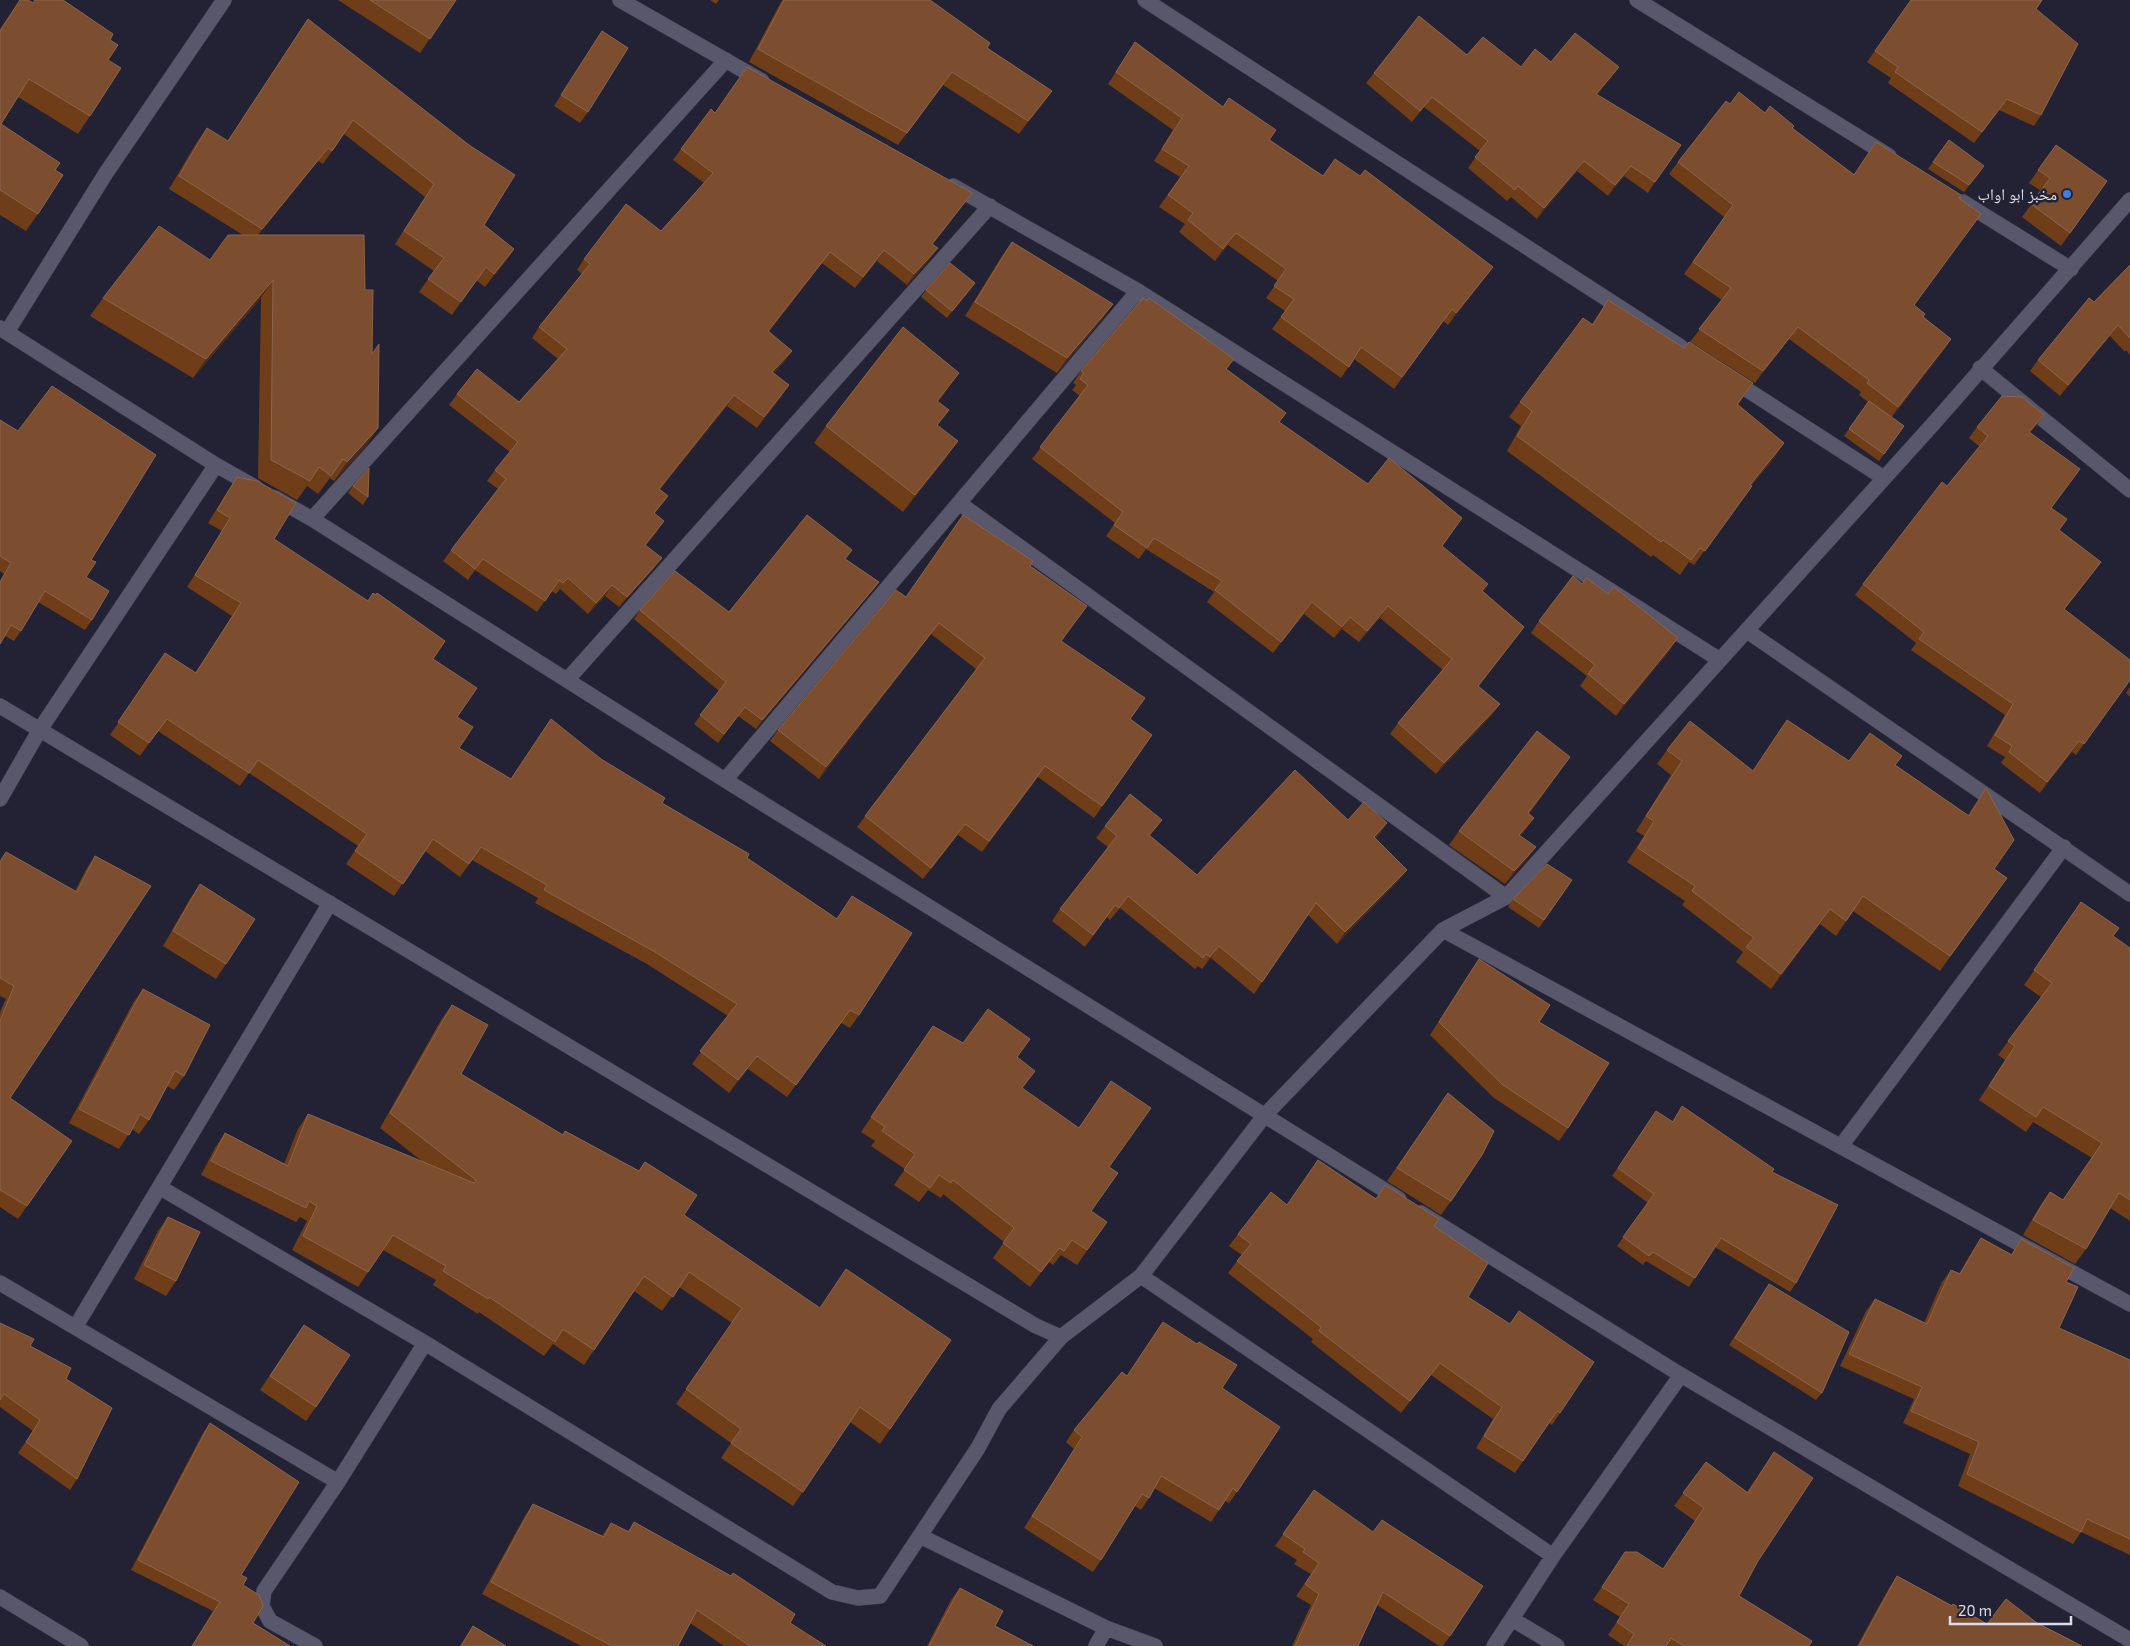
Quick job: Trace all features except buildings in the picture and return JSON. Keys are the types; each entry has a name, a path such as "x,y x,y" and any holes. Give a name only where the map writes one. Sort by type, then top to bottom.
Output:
{"street":[{"path":"224,0 106,173 4,330 216,465 312,519 725,780 1681,1375 2130,1640"},
{"path":"620,0 777,88"},
{"path":"1145,0 1693,354"},
{"path":"1637,0 1904,165"},
{"path":"312,519 726,60"},
{"path":"939,178 1138,291 1720,660"},
{"path":"1954,196 2071,269"},
{"path":"161,1188 425,1343 832,1592 858,1598 880,1596 978,1448 999,1409 1061,1337 1141,1276 1265,1115 1443,930 1506,898 1884,478 1980,368 2071,269 2130,200"},
{"path":"566,680 990,206"},
{"path":"725,780 1138,291"},
{"path":"1980,368 2130,490"},
{"path":"1718,371 1884,478"},
{"path":"0,799 39,730 216,465"},
{"path":"959,503 1506,898"},
{"path":"1747,631 2130,894"},
{"path":"0,706 1036,1326 1061,1337"},
{"path":"1841,1146 2064,847"},
{"path":"76,1326 161,1188 330,903"},
{"path":"1443,930 2130,1304"},
{"path":"1141,1276 1553,1556"},
{"path":"0,1283 76,1326 338,1482"},
{"path":"315,1646 270,1621 262,1606 264,1590 338,1482 425,1343"},
{"path":"1494,1646 1553,1556 1681,1375"},
{"path":"920,1536 1106,1628 1154,1646"},
{"path":"0,1597 81,1646"},
{"path":"1512,1619 1557,1646"},
{"path":"1096,1646 1106,1628"}],"place":[{"name":"مخبز ابو اواب","path":"2067,194"}]}
